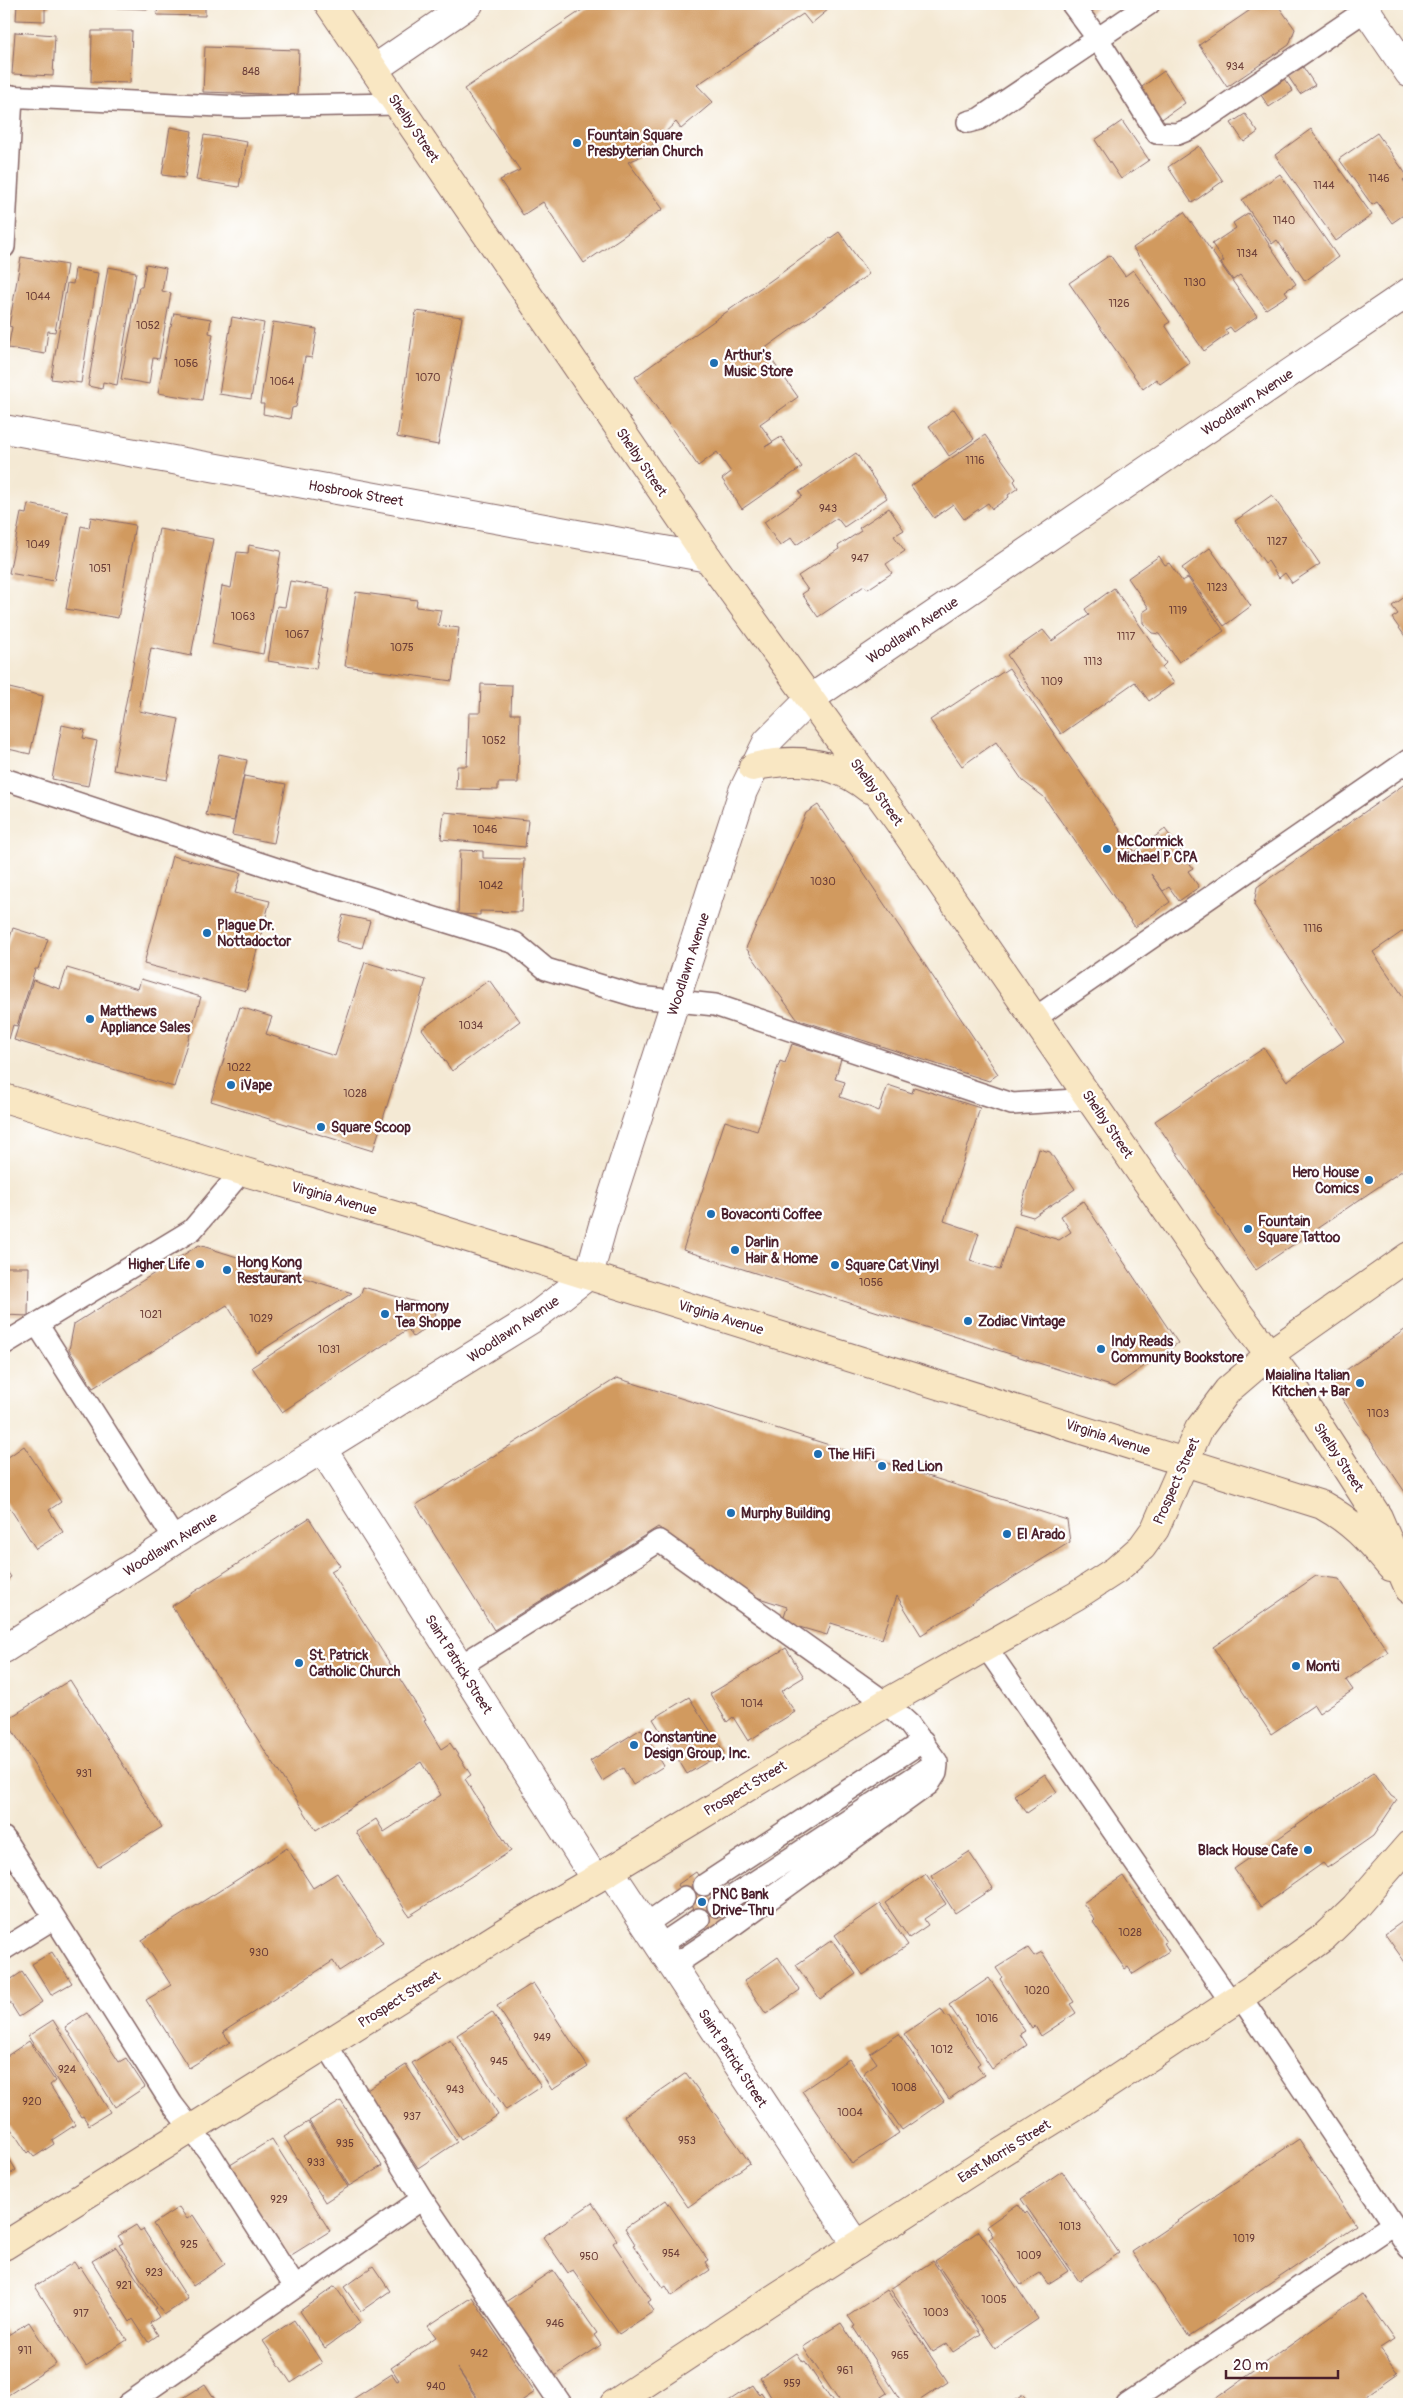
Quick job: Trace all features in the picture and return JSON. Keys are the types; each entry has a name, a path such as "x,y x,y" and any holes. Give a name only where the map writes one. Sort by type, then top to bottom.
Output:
{"main road":[{"name":"Shelby Street","path":"329,4 708,558 882,799 1227,1298 1271,1353 1378,1517 1409,1588"},
{"path":"753,766 776,761 800,761 827,766 858,780 882,799"},
{"name":"Virginia Avenue","path":"4,1098 417,1222 1322,1505 1345,1518 1360,1530 1409,1588"},
{"name":"Prospect Street","path":"4,2246 515,1926 603,1875 886,1703 1076,1596 1127,1562 1155,1529 1199,1429 1217,1403 1241,1377 1271,1353 1409,1256"},
{"name":"East Morris Street","path":"614,2404 857,2245 1071,2109 1236,1999 1324,1937 1409,1846"},
{"name":"East Morris Street","path":"1379,1879 1409,1869"}],"street":[{"path":"374,69 469,4"},
{"path":"1364,7 1409,72"},
{"name":"Woodlawn Avenue","path":"4,1649 175,1540 532,1319 589,1276 603,1225 743,791 753,766 767,742 810,699 1409,292"},
{"name":"Hosbrook Street","path":"4,429 708,558"},
{"name":"Saint Patrick Street","path":"323,1450 460,1666 603,1875 659,1945 857,2245"}],"lane":[{"path":"1072,4 1098,39 1157,133 1167,135 1192,128 1364,7"},
{"path":"968,122 979,119 1149,4"},
{"path":"4,247 8,96 241,107 398,104"},
{"path":"1035,1018 1409,760"},
{"path":"4,779 515,943 546,969 639,997 715,1005 1012,1104 1091,1100"},
{"path":"4,1344 192,1230 242,1171"},
{"path":"37,1324 175,1540"},
{"path":"460,1666 659,1541 886,1703 910,1724 937,1762 936,1773 929,1784 721,1934 659,1945"},
{"path":"986,1647 1236,1999 1409,2248"},
{"path":"704,1885 923,1742"},
{"path":"718,1906 937,1762"},
{"path":"4,1838 172,2104 209,2152 295,2287"},
{"path":"659,1945 685,1897"},
{"path":"4,1949 54,1918"},
{"path":"659,1945 699,1919"},
{"path":"326,2044 422,2199 561,2404"},
{"path":"128,2404 422,2199"},
{"path":"1127,2404 1393,2224"}],"building":[{"path":"17,4 50,4 50,8 45,8 45,21 16,20"},
{"path":"96,4 148,4 148,9 96,7"},
{"path":"158,4 205,4 205,16 157,15"},
{"name":"Fountain Square Presbyterian Church","path":"591,4 835,4 811,24 803,14 697,85 713,102 681,129 676,122 638,158 628,162 663,209 584,263 543,202 523,215 500,180 520,170 464,89"},
{"path":"1077,4 1103,4 1086,16"},
{"path":"1259,4 1277,4 1295,29 1289,45 1227,87 1199,45"},
{"path":"92,31 132,31 130,83 91,82"},
{"path":"15,32 55,35 53,76 12,74"},
{"path":"205,47 299,50 297,95 203,92"},
{"path":"1303,67 1315,85 1300,94 1288,76"},
{"path":"1164,71 1185,103 1156,123 1135,92"},
{"path":"1282,76 1293,91 1269,107 1259,92"},
{"path":"1245,114 1258,132 1244,142 1231,123"},
{"path":"1122,121 1149,160 1121,179 1095,140"},
{"path":"170,127 192,131 185,178 162,175"},
{"path":"1311,129 1372,215 1336,241 1275,155"},
{"path":"1377,133 1408,177 1403,180 1409,188 1409,211 1392,223 1377,202 1372,205 1339,159"},
{"path":"204,135 247,142 239,187 196,180"},
{"path":"1199,146 1223,181 1192,203 1168,167"},
{"path":"1280,174 1338,257 1305,281 1277,240 1272,244 1242,200"},
{"path":"1184,212 1257,316 1234,332 1230,327 1225,330 1228,334 1204,351 1133,248"},
{"path":"1248,213 1296,284 1285,291 1288,295 1266,309 1240,275 1233,280 1221,263 1224,261 1212,244 1236,228 1233,223"},
{"name":"Arthur's Music Store","path":"839,232 869,274 764,349 798,397 760,424 773,442 781,437 802,467 742,509 722,479 731,472 717,452 698,466 635,377"},
{"path":"1110,255 1125,276 1133,270 1170,322 1165,325 1190,363 1160,384 1156,379 1143,389 1069,283"},
{"path":"21,257 67,265 55,332 48,331 45,354 8,348 12,327 9,326"},
{"path":"146,264 166,268 162,291 171,293 159,359 153,358 149,384 121,379 139,287 142,287"},
{"path":"108,267 136,272 117,385 103,382 102,389 88,386"},
{"path":"75,269 98,273 81,383 51,379 67,283 73,284"},
{"path":"416,311 462,317 438,445 397,437"},
{"path":"174,313 211,319 209,333 213,334 202,400 158,393"},
{"path":"232,317 264,323 251,399 219,394"},
{"path":"273,322 317,329 312,358 305,357 296,407 292,408 290,419 263,414 264,404 260,404"},
{"path":"954,409 974,439 949,456 929,426"},
{"path":"985,435 1016,479 1014,481 1018,488 992,509 988,503 964,519 953,504 934,518 911,486"},
{"path":"856,453 887,498 844,527 837,518 796,545 791,538 780,546 764,522 802,496 799,492"},
{"path":"1272,495 1320,564 1292,583 1285,573 1279,578 1268,561 1265,563 1235,521"},
{"path":"28,504 68,512 54,581 9,573 21,513 26,514"},
{"path":"889,508 904,530 894,536 905,551 886,564 892,573 868,589 864,586 818,617 802,594 808,590 798,576 839,549 838,546 861,531 859,528"},
{"path":"91,517 135,525 118,618 66,609 81,526 89,528"},
{"path":"159,529 213,539 191,656 151,648 139,711 179,719 167,780 113,770"},
{"path":"249,545 281,551 263,654 212,644 222,586 231,588 237,552 248,553"},
{"path":"1210,548 1251,606 1224,626 1182,568"},
{"path":"1159,556 1165,565 1169,563 1182,581 1188,578 1224,631 1179,662 1159,634 1152,633 1143,623 1143,612 1149,608 1128,578"},
{"path":"290,581 330,588 316,669 268,661 277,606 285,607"},
{"path":"1114,588 1166,663 1162,667 1174,683 1149,701 1135,682 1061,734 1007,655 1043,630 1052,641 1089,615 1085,609"},
{"path":"356,592 417,600 416,607 441,610 438,625 459,628 452,681 345,666"},
{"path":"1409,594 1409,642 1392,618 1398,614 1392,606"},
{"name":"McCormick Michael P CPA","path":"1009,668 1135,852 1165,829 1193,868 1188,871 1199,887 1179,901 1169,887 1163,891 1151,874 1170,902 1135,927 1044,797 1023,781 996,742 962,766 930,720"},
{"path":"481,684 512,685 511,714 520,714 518,783 498,783 498,790 456,789 457,766 467,766 469,713 480,713"},
{"path":"5,687 43,696 30,754 4,748"},
{"path":"62,725 85,730 83,738 97,741 88,786 52,779"},
{"path":"219,754 247,760 234,821 206,815"},
{"path":"244,776 286,784 274,843 232,835"},
{"path":"1409,781 1409,927 1373,952 1409,1005 1409,1166 1256,1270 1155,1121 1264,1048 1287,1081 1344,1041 1254,905 1257,887"},
{"path":"818,805 998,1074 989,1081 797,1019 746,948 806,813"},
{"path":"444,812 528,820 525,847 441,839"},
{"path":"460,850 483,851 483,858 524,859 522,912 480,911 480,915 458,914"},
{"name":"Plague Dr. Nottadoctor","path":"172,856 241,873 235,893 270,901 246,991 144,964"},
{"path":"343,915 370,921 362,948 336,941"},
{"path":"13,928 48,939 38,969 35,969 17,1026 13,1025 9,1039 4,1037 4,957"},
{"path":"365,962 426,980 373,1151 211,1101 240,1007 272,1017 266,1034 335,1056"},
{"path":"67,968 138,989 141,979 201,997 174,1087 14,1040 33,980 60,989"},
{"path":"489,980 520,1021 452,1071 422,1029"},
{"path":"792,1044 841,1059 835,1079 845,1082 840,1097 879,1111 888,1085 912,1093 914,1087 980,1108 944,1221 979,1233 970,1261 1000,1270 1014,1226 1059,1240 1071,1232 1061,1216 1083,1201 1178,1343 1114,1387 683,1250 725,1121 757,1131 780,1061 785,1063"},
{"path":"1039,1149 1050,1152 1075,1189 1033,1217 1019,1213"},
{"path":"199,1245 352,1293 257,1353 227,1305 93,1388 69,1350 74,1324"},
{"path":"4,1267 29,1267 28,1316 4,1315"},
{"path":"363,1287 437,1308 433,1323 413,1337 408,1329 282,1412 252,1367 360,1296"},
{"path":"1409,1327 1409,1498 1330,1381"},
{"name":"Murphy Building","path":"617,1378 1067,1520 1070,1542 921,1635 897,1596 882,1639 831,1623 827,1635 782,1622 787,1607 753,1596 658,1527 494,1630 416,1505"},
{"path":"24,1446 61,1502 49,1510 63,1532 36,1549 4,1499 4,1460"},
{"name":"St. Patrick Catholic Church","path":"309,1518 340,1566 331,1571 426,1720 424,1721 441,1749 450,1743 471,1775 465,1779 511,1851 409,1916 356,1832 376,1819 384,1832 441,1795 421,1762 316,1830 172,1606"},
{"path":"4,1567 11,1577 4,1582"},
{"name":"Monti","path":"1316,1576 1339,1579 1388,1652 1346,1680 1353,1690 1319,1713 1314,1705 1271,1734 1213,1647"},
{"path":"786,1648 804,1677 781,1691 795,1712 748,1741 733,1717 727,1722 710,1694"},
{"path":"70,1680 162,1827 98,1867 6,1720"},
{"path":"689,1697 724,1752 687,1774 653,1719"},
{"name":"Constantine Design Group, Inc.","path":"641,1729 664,1766 633,1785 623,1768 602,1781 590,1761"},
{"name":"Black House Cafe","path":"1374,1772 1391,1796 1397,1800 1373,1836 1327,1868 1323,1863 1261,1907 1234,1869"},
{"path":"1045,1774 1057,1792 1027,1813 1014,1795"},
{"path":"287,1848 313,1888 337,1873 383,1943 339,1971 333,1961 223,2032 230,2042 189,2068 146,2000 171,1985 142,1940"},
{"path":"969,1852 993,1888 955,1913 931,1876"},
{"name":"PNC Bank Drive-Thru","path":"696,1872 728,1920 709,1933 677,1885"},
{"path":"926,1874 946,1904 924,1919 928,1925 909,1938 885,1903"},
{"path":"1123,1876 1166,1942 1164,1943 1169,1951 1133,1974 1128,1967 1125,1969 1093,1922 1095,1920 1083,1903"},
{"path":"880,1904 908,1945 863,1975 835,1935"},
{"path":"1409,1917 1409,1968 1385,1934"},
{"path":"832,1940 856,1974 820,1999 796,1965"},
{"path":"1028,1948 1034,1956 1042,1952 1074,2002 1070,2004 1076,2013 1041,2036 1035,2026 1032,2029 1000,1979 1002,1977 996,1968"},
{"path":"52,1952 72,1983 51,1995 32,1964"},
{"path":"778,1957 800,1990 766,2014 744,1981"},
{"path":"22,1972 42,2002 19,2017 4,1993 4,1984"},
{"path":"989,1978 1025,2031 1020,2034 1027,2045 992,2069 949,2005"},
{"path":"533,1983 588,2067 552,2090 497,2006"},
{"path":"941,2009 946,2017 948,2016 980,2063 977,2065 984,2075 949,2099 904,2034"},
{"path":"492,2012 541,2087 506,2110 457,2035"},
{"path":"87,2013 119,2062 126,2058 145,2087 115,2107 65,2027"},
{"path":"53,2020 110,2112 89,2125 83,2116 81,2117 28,2036"},
{"path":"899,2034 944,2101 902,2130 863,2073 877,2063 870,2053"},
{"path":"450,2039 498,2115 461,2139 412,2063"},
{"path":"29,2041 55,2081 50,2085 75,2125 52,2140 54,2144 34,2157 29,2151 27,2153 4,2118 4,2058"},
{"path":"849,2059 899,2133 852,2164 802,2091"},
{"path":"406,2065 457,2142 418,2168 367,2090"},
{"path":"686,2073 750,2163 688,2207 624,2116"},
{"path":"341,2101 382,2166 349,2186 309,2121"},
{"path":"308,2122 348,2187 325,2202 284,2137"},
{"path":"272,2139 330,2231 285,2259 227,2167"},
{"path":"1299,2139 1356,2225 1189,2337 1132,2252"},
{"path":"4,2150 16,2170 4,2178"},
{"path":"1062,2171 1119,2253 1079,2281 1021,2199"},
{"path":"666,2200 708,2260 705,2262 710,2270 672,2296 666,2286 663,2288 633,2245 635,2244 625,2228"},
{"path":"592,2203 617,2240 613,2243 651,2300 648,2302 654,2311 619,2334 573,2270 568,2273 543,2237"},
{"path":"1018,2204 1025,2214 1027,2212 1068,2271 1048,2284 1040,2273 1021,2285 989,2239 993,2236 987,2226"},
{"path":"179,2207 187,2219 193,2215 225,2264 193,2286 153,2224"},
{"path":"136,2225 140,2231 143,2229 188,2299 164,2315 119,2245 123,2243 118,2236"},
{"path":"979,2231 1038,2319 995,2348 935,2261"},
{"path":"116,2247 156,2308 154,2309 159,2317 150,2323 158,2335 148,2342 133,2319 130,2322 92,2261"},
{"path":"933,2261 981,2334 953,2352 947,2343 932,2352 890,2289"},
{"path":"74,2262 78,2268 80,2266 127,2340 86,2366 35,2286"},
{"path":"373,2266 390,2291 361,2311 344,2287"},
{"path":"553,2270 597,2333 594,2335 601,2345 555,2376 504,2303"},
{"path":"335,2286 360,2323 325,2348 300,2311"},
{"path":"887,2290 948,2382 914,2404 903,2404 853,2327 855,2326 848,2316"},
{"path":"1362,2294 1394,2339 1380,2348 1398,2373 1367,2395 1374,2404 1208,2404"},
{"path":"472,2297 535,2392 517,2404 482,2404 457,2368 480,2404 356,2404 353,2399 392,2374 397,2381 399,2380 391,2368 436,2337 428,2326"},
{"path":"294,2320 322,2363 291,2383 263,2341"},
{"path":"29,2322 56,2364 5,2397 4,2328 8,2335"},
{"path":"841,2323 887,2393 870,2404 841,2404 803,2347"},
{"path":"797,2353 803,2362 805,2361 834,2404 775,2404 760,2378"},
{"path":"205,2384 218,2404 174,2404"},
{"path":"753,2385 759,2394 761,2392 769,2404 724,2404"},
{"path":"1023,2395 1029,2404 1009,2404"}],"place":[{"name":"Fountain Square Presbyterian Church","path":"577,143"},
{"name":"Arthur's Music Store","path":"714,363"},
{"name":"McCormick Michael P CPA","path":"1107,849"},
{"name":"Plague Dr. Nottadoctor","path":"207,933"},
{"name":"Matthews Appliance Sales","path":"90,1019"},
{"name":"iVape","path":"231,1085"},
{"name":"Square Scoop","path":"321,1127"},
{"name":"Hero House Comics","path":"1369,1180"},
{"name":"Bovaconti Coffee","path":"711,1214"},
{"name":"Fountain Square Tattoo","path":"1248,1229"},
{"name":"Darlin Hair & Home","path":"735,1250"},
{"name":"Higher Life","path":"200,1264"},
{"name":"Square Cat Vinyl","path":"835,1265"},
{"name":"Hong Kong Restaurant","path":"227,1270"},
{"name":"Harmony Tea Shoppe","path":"385,1314"},
{"name":"Zodiac Vintage","path":"968,1321"},
{"name":"Indy Reads Community Bookstore","path":"1101,1349"},
{"name":"Maialina Italian Kitchen + Bar","path":"1360,1383"},
{"name":"The HiFi","path":"818,1454"},
{"name":"Red Lion","path":"882,1466"},
{"name":"Murphy Building","path":"731,1513"},
{"name":"El Arado","path":"1007,1534"},
{"name":"St. Patrick Catholic Church","path":"299,1663"},
{"name":"Monti","path":"1296,1666"},
{"name":"Constantine Design Group, Inc.","path":"634,1745"},
{"name":"Black House Cafe","path":"1308,1850"},
{"name":"PNC Bank Drive-Thru","path":"702,1902"}]}
